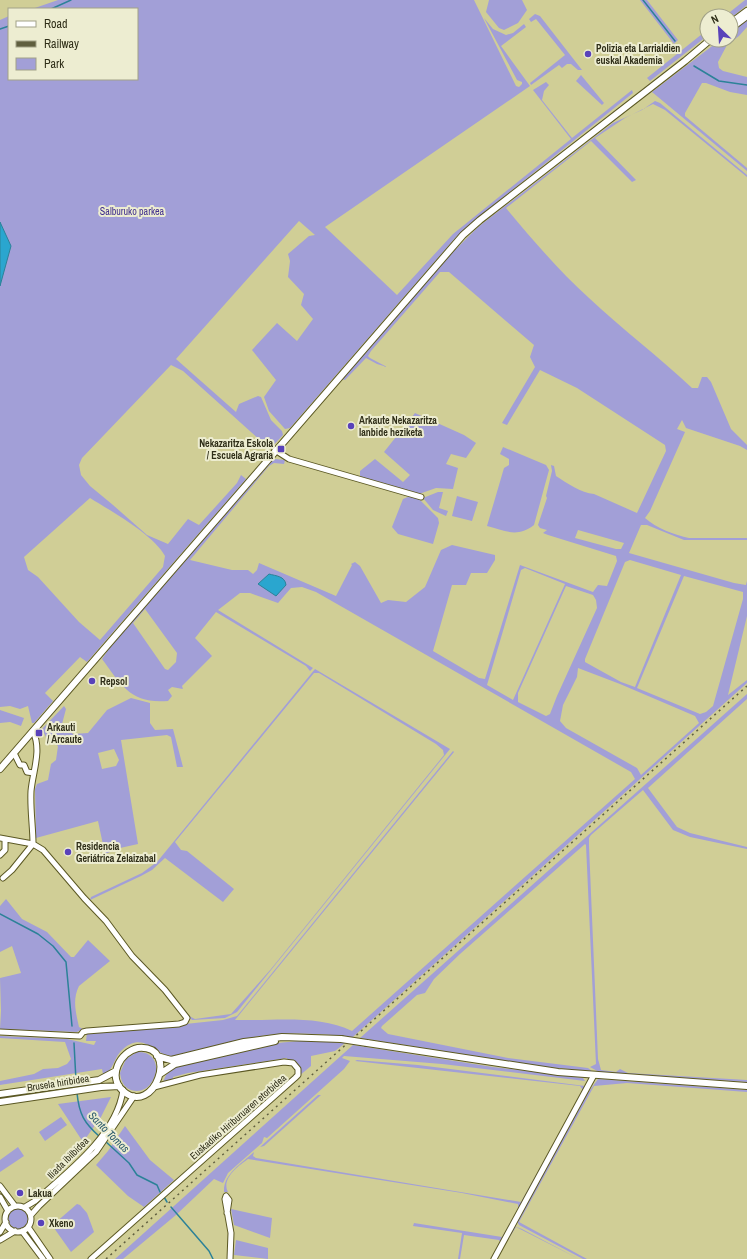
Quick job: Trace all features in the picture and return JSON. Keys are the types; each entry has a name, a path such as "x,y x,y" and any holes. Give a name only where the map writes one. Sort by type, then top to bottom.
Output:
{"main road":[{"path":"0,769 463,235 505,200 700,48"},
{"path":"685,61 704,48"},
{"path":"157,1056 160,1064 160,1074 154,1087 144,1094 134,1096 121,1088 116,1071 122,1058 133,1049 146,1048 157,1056 171,1060 251,1040 282,1036 367,1043 509,1066 594,1075 747,1086"},
{"path":"160,1074 172,1065 236,1049 270,1042 309,1038"},
{"name":"Brusela hiribidea","path":"0,1094 94,1080 107,1077 116,1071"},
{"name":"Brusela hiribidea","path":"0,1102 95,1088 121,1088"}],"street":[{"path":"275,450 289,459 421,497"},
{"path":"3,878 12,870 33,844 31,792 38,750 37,740 33,731"},
{"path":"14,753 20,765 24,765 27,772 34,773"},
{"path":"0,856 5,850 2,839 33,844 43,850 106,921 132,956 165,990 187,1018 185,1022 179,1024 87,1031 83,1032 80,1036 0,1032"},
{"name":"Euskadiko Hiriburuaren etorbidea","path":"91,1259 295,1078 298,1075 298,1069 294,1062 284,1062 200,1075 154,1087"},
{"path":"494,1259 594,1075"},
{"name":"Iliada ibilbidea","path":"25,1207 35,1201 92,1148 109,1123 120,1103 121,1088"},
{"name":"Iliada ibilbidea","path":"31,1215 96,1152 134,1096"},
{"path":"0,1186 15,1206"},
{"path":"0,1198 8,1211 6,1222 0,1232"},
{"path":"6,1222 10,1229 22,1231 28,1227 31,1222 31,1215 25,1207 15,1206 8,1211"},
{"path":"227,1213 231,1241 230,1259"},
{"path":"28,1227 50,1259"},
{"path":"0,1240 15,1231"},
{"path":"22,1231 43,1259"}],"green space":[{"name":"Salburuko parkea","path":"58,0 474,0 516,86 519,87 522,82 517,80 484,18 493,29 506,35 513,33 524,24 526,27 501,46 530,86 325,227 397,295 453,234 571,139 533,90 546,82 549,85 544,91 542,100 572,138 632,90 633,93 456,237 290,428 285,429 269,411 264,397 276,380 252,350 277,323 297,341 313,319 301,305 304,294 288,277 290,261 288,254 309,236 315,235 299,221 176,359 236,412 239,404 258,396 261,397 271,420 282,431 283,435 270,449 183,371 171,365 82,458 79,465 81,475 90,486 147,535 168,544 188,519 199,525 237,483 241,475 246,479 87,662 80,657 45,693 53,701 34,723 32,723 28,706 20,709 10,706 0,707 0,20 8,16 8,80 138,80 138,8 35,8","holes":["90,498 152,540 165,556 163,567 100,640 79,622 38,577 28,570 24,557"]},
{"path":"489,0 522,0 527,10 518,23 504,30 499,28 486,12"},
{"path":"640,0 647,0 678,40 674,44"},
{"path":"747,0 747,5 739,12 739,8 735,8"},
{"path":"535,14 540,16 582,70 578,70 571,64 567,64 562,68 559,65 531,85 530,83 565,55 536,19 531,22 529,19"},
{"path":"747,20 747,27 739,36 739,26"},
{"path":"699,36 699,42 650,81 647,78"},
{"path":"710,48 725,48 718,62 719,68 723,71 747,77 747,95 730,92 706,83 702,83 685,113 685,116 747,168 747,171 652,92"},
{"path":"581,75 604,103 602,105 576,81"},
{"path":"655,101 660,103 747,175 747,177 665,110 653,104 645,108"},
{"path":"632,114 595,138 636,180 632,182 591,141 506,208 578,288 692,388 698,388 702,377 707,377 711,382 731,429 747,445 747,450 740,446 686,428 682,420 677,429 685,432 650,511 645,518 666,531 689,538 747,538 747,540 684,540 647,525 641,525 629,553 734,583 746,585 747,581 747,616 728,695 747,680 747,683 354,1036 335,1051 311,1056 311,1066 299,1076 300,1068 298,1064 287,1060 287,1058 188,1073 173,1077 173,1080 163,1082 166,1075 175,1066 236,1051 277,1043 319,1041 340,1043 345,1036 297,1033 268,1035 172,1056 166,1055 148,1045 136,1042 121,1051 110,1070 103,1074 102,1069 0,1085 0,1081 34,1074 43,1069 58,1068 67,1064 71,1059 65,1042 0,1038 0,1036 67,1039 94,1045 96,1041 86,1041 87,1032 223,1020 237,1016 453,751 454,752 235,1020 310,1020 325,1022 352,1031 635,779 631,772 316,592 302,587 291,588 278,603 250,593 240,593 218,610 313,668 310,671 306,666 216,612 195,638 212,656 182,686 183,689 172,687 168,690 172,696 168,701 145,700 136,696 122,685 102,659 110,647 274,459 285,460 284,464 274,463 269,466 190,560 232,570 248,570 253,574 257,570 259,563 336,596 352,565 351,564 355,562 360,566 381,603 388,600 406,602 425,587 441,550 452,545 495,555 495,560 487,573 471,573 466,585 452,585 433,651 479,678 485,679 520,565 593,592 598,585 607,586 617,561 616,556 548,535 543,533 547,530 540,528 538,525 547,498 546,496 552,471 551,465 554,466 556,476 574,487 637,513 666,451 665,445 577,388 540,370 507,425 502,423 535,367 530,357 534,345 449,272 440,272 371,351 368,356 370,358 387,367 366,358 345,380 341,379 448,257 478,227 613,123","holes":["578,530 624,543 621,549 616,549 575,538","630,560 681,575 635,687 621,682 585,662 625,562","525,568 565,584 513,700 487,685 521,570","684,576 743,592 743,599 713,706 706,712 700,714 637,688","566,586 593,595 596,600 597,608 550,714 546,716 518,702 518,693","145,609 177,653 176,662 168,670 165,669 133,623","578,668 695,716 699,723 641,775 637,768 566,728 560,721 563,705 577,677"]},
{"path":"415,413 464,435 476,443 466,458 451,454 446,464 458,468 453,489 436,488 419,494 360,477 360,471 375,459 403,482 410,475 384,452"},
{"path":"503,447 546,465 549,470 534,525 528,529 517,532 487,526 504,468 509,465 509,459 500,454"},
{"path":"438,492 443,492 439,508 448,511 446,516 433,510 423,498"},
{"path":"457,496 478,502 472,521 452,516"},
{"path":"414,497 420,500 438,518 439,523 433,544 398,534 392,527 403,499"},
{"path":"315,669 450,749 237,1012 225,1018 192,1020 138,961 140,959 189,1016 195,1019 231,1014 271,969 444,755 443,750 436,744 319,673 314,673 175,842 181,850 187,851 234,889 223,902 165,858 152,870 90,900 91,897 142,873 157,862"},
{"path":"747,694 747,699 648,788 677,827 690,833 747,847 747,849 690,837 673,830 643,790 591,835 589,838 589,846 598,1059 601,1070 616,1072 620,1069 628,1073 747,1080 747,1082 599,1072 590,1067 596,1064 585,844 460,954 434,979 425,993 417,995 381,1028 388,1034 508,1058 588,1068 592,1071 547,1067 360,1038"},
{"path":"131,698 150,703 150,723 155,730 173,729 183,767 177,767 171,737 167,735 121,740 138,844 120,848 105,854 98,821 36,838 35,789 37,784 48,780 51,764 56,760 58,746 46,737 42,729 64,706 66,709 62,724 73,734 88,733 107,710","holes":["114,749 119,760 116,766 102,769 98,753"]},
{"path":"0,710 24,718 21,726 10,722 0,723"},
{"path":"6,899 22,919 47,932 71,957 74,957 88,940 110,961 79,986 77,991 75,1001 76,1012 79,1027 83,1029 77,1032 0,1029 0,978 21,973 12,946 0,952 0,906"},
{"path":"353,1045 493,1067 583,1078 585,1081 442,1064 344,1056 342,1058 350,1061 344,1069 267,1138 264,1137 262,1143 228,1173 223,1183 214,1179 176,1215 123,1259 115,1259"},
{"path":"137,1052 147,1054 153,1059 156,1066 152,1082 147,1088 140,1091 131,1090 126,1087 122,1081 120,1073 126,1059"},
{"path":"355,1061 418,1065 585,1086 586,1088 492,1259 500,1242 499,1240 464,1235 460,1259 458,1259 462,1233 413,1226 414,1223 502,1237 518,1209 518,1204 462,1193 248,1159 232,1173 227,1182 226,1187 228,1192 224,1192 227,1180 230,1174 254,1152 253,1156 256,1158 521,1202 583,1090 580,1086"},
{"path":"598,1079 747,1090 747,1092 627,1083 594,1086 519,1222 587,1259 583,1259 519,1225 517,1221 588,1093"},
{"path":"96,1082 97,1085 0,1100 0,1096"},
{"path":"318,1095 321,1095 264,1146 260,1147"},
{"path":"111,1097 101,1117 83,1142 58,1104"},
{"path":"61,1117 67,1125 45,1141 39,1132"},
{"path":"125,1126 150,1160 174,1180 144,1207 128,1196 96,1165 108,1151"},
{"path":"18,1147 24,1156 0,1172 0,1160"},
{"path":"77,1204 80,1205 87,1213 94,1232 71,1252 54,1228 55,1223"},
{"path":"19,1207 27,1210 30,1218 27,1226 19,1229 11,1226 8,1218 11,1210"},
{"path":"231,1209 272,1218 270,1238 234,1225"},
{"path":"514,1226 522,1229 579,1259 516,1227 496,1259"},
{"path":"236,1240 268,1248 268,1259 234,1255"}],"water":[{"path":"0,222 11,246 0,286"},
{"path":"269,574 282,578 286,585 276,596 258,584"}],"waterway":[{"path":"53,8 71,0"},
{"path":"643,0 675,41"},
{"path":"0,29 8,26"},
{"path":"694,66 719,81 747,85"},
{"name":"Santo Tomas","path":"0,914 38,934 53,946 66,962 72,1026"},
{"name":"Santo Tomas","path":"74,1043 76,1081"},
{"name":"Santo Tomas","path":"77,1093 79,1107 83,1118 100,1137"},
{"name":"Santo Tomas","path":"105,1141 129,1163 137,1175 157,1185 160,1192"},
{"name":"Santo Tomas","path":"164,1197 167,1202"},
{"name":"Santo Tomas","path":"171,1207 209,1251 213,1259"}],"railway":[{"path":"106,1259 747,686"}],"place":[{"name":"Polizia eta Larrialdien euskal Akademia","path":"588,54"},
{"name":"Arkaute Nekazaritza lanbide heziketa","path":"351,426"},
{"name":"Nekazaritza Eskola / Escuela Agraria","path":"281,449"},
{"name":"Repsol","path":"92,681"},
{"name":"Arkauti / Arcaute","path":"39,733"},
{"name":"Residencia Geriátrica Zelaizabal","path":"68,852"},
{"name":"Lakua","path":"20,1193"},
{"name":"Xkeno","path":"41,1223"}]}
